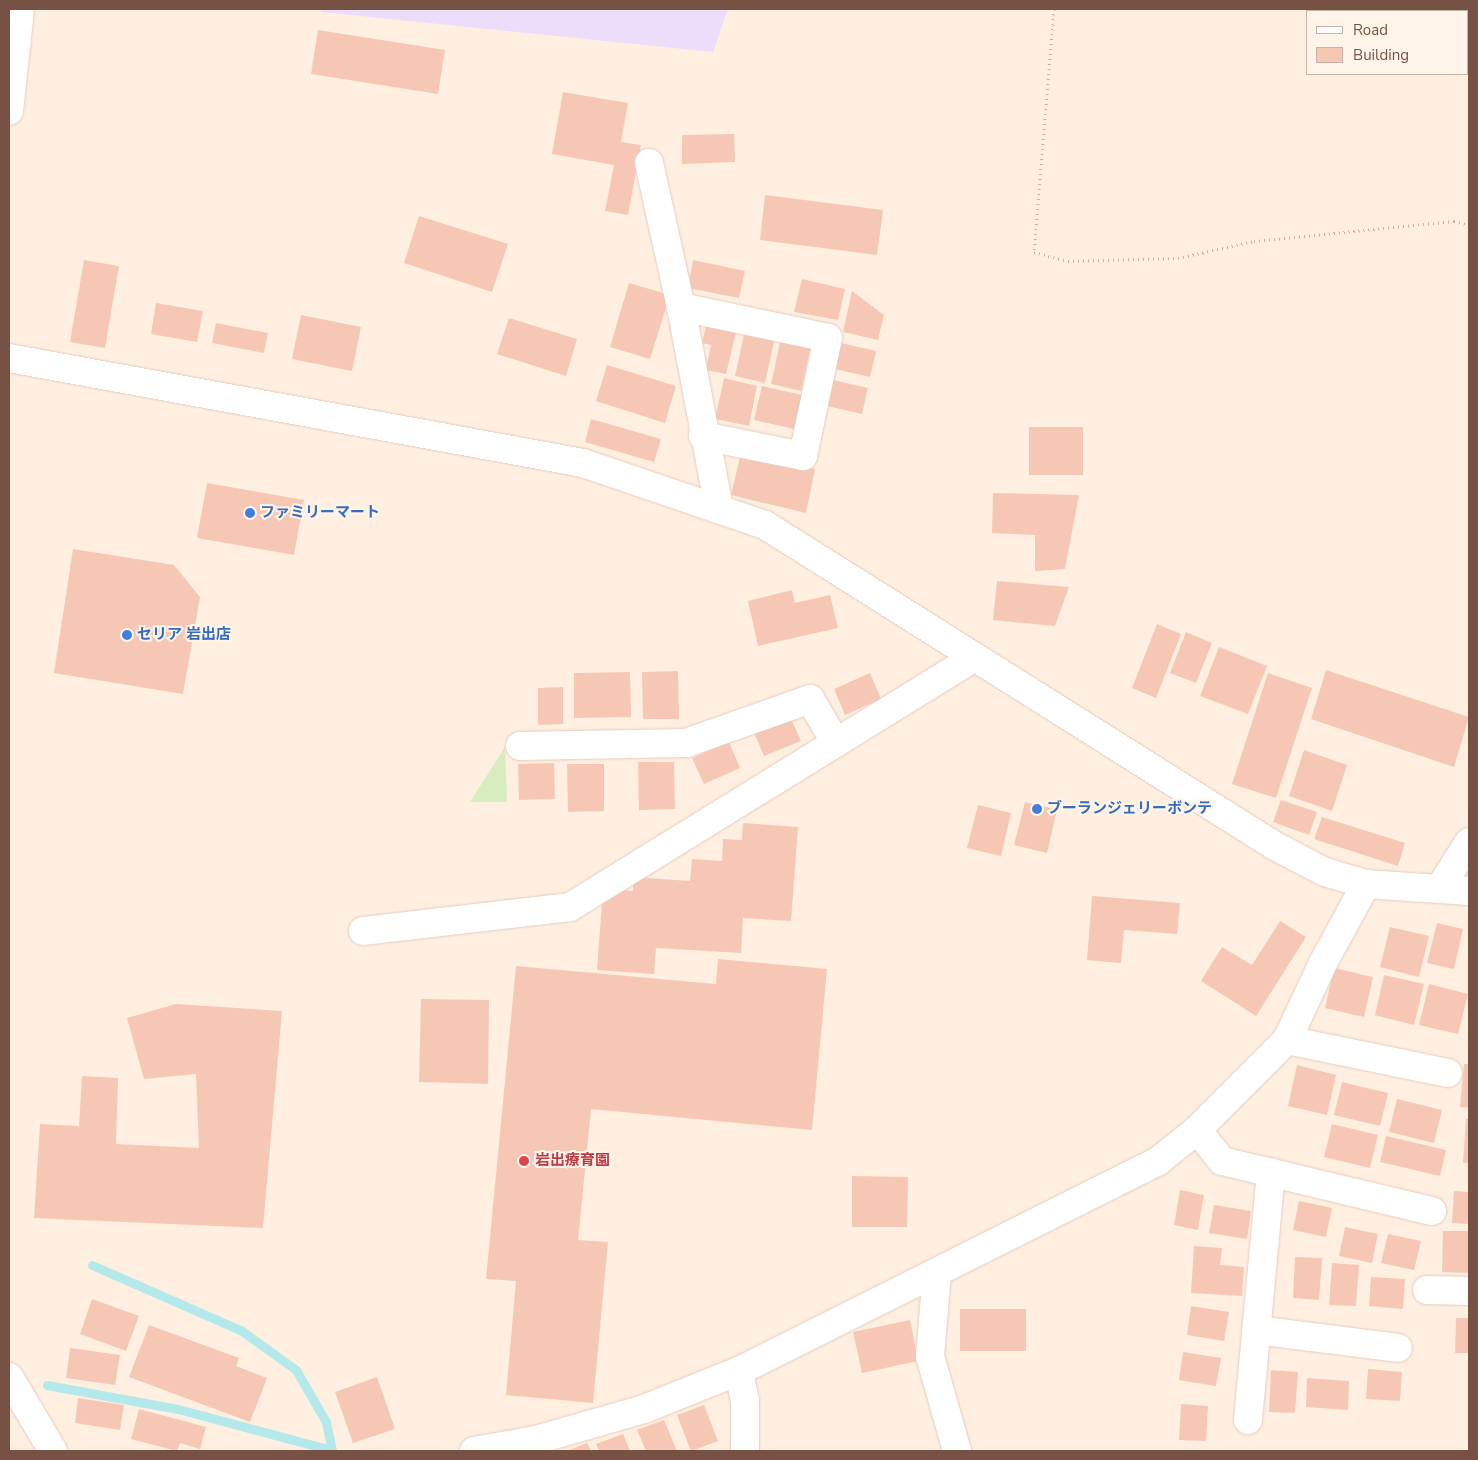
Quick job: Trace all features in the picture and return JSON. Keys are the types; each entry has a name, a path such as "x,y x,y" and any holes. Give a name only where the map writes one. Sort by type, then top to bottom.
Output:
{"street":[{"path":"9,111 20,9"},
{"path":"649,162 681,307 703,436 719,509"},
{"path":"681,307 828,338 803,456 703,436"},
{"path":"9,358 583,463 764,525 1275,846 1324,872 1366,884 1469,891"},
{"path":"363,931 570,907 974,657"},
{"path":"520,746 686,743 810,699 836,743"},
{"path":"1440,888 1469,842"},
{"path":"474,1451 538,1445 644,1409 739,1371 802,1338 937,1274 1157,1162 1197,1130 1287,1040 1323,963 1366,884"},
{"path":"1287,1040 1448,1073"},
{"path":"1197,1130 1222,1161 1432,1211"},
{"path":"1248,1420 1271,1172"},
{"path":"937,1274 930,1356 956,1451"},
{"path":"1427,1290 1469,1291"},
{"path":"1256,1330 1398,1348"},
{"path":"739,1371 745,1401 745,1451"},
{"path":"9,1377 53,1451"}],"path":[{"path":"1054,9 1034,252 1068,261 1178,258 1254,242 1454,222 1469,225"}],"shaded area":[{"path":"321,9 728,9 713,52 321,12"}],"green space":[{"path":"505,747 507,802 470,802"}],"building":[{"path":"318,30 445,50 438,94 311,74"},
{"path":"563,92 628,103 621,142 641,145 628,215 605,211 614,165 552,154"},
{"path":"734,134 735,162 682,164 682,135"},
{"path":"765,195 883,210 877,255 760,240"},
{"path":"419,216 508,244 492,292 404,263"},
{"path":"84,260 119,266 105,348 70,342"},
{"path":"693,260 745,271 739,298 688,288"},
{"path":"802,279 845,289 838,320 794,312"},
{"path":"629,283 670,295 650,359 610,347"},
{"path":"852,291 884,315 878,340 843,332"},
{"path":"156,303 203,311 197,342 151,334"},
{"path":"301,315 361,327 352,371 292,359"},
{"path":"509,318 577,339 566,376 497,354"},
{"path":"707,322 737,328 726,374 706,370 711,345 702,343"},
{"path":"216,323 268,333 264,353 212,343"},
{"path":"745,330 775,337 765,383 735,376"},
{"path":"781,338 811,345 801,391 771,384"},
{"path":"841,343 876,351 870,377 835,369"},
{"path":"607,365 676,386 665,423 596,401"},
{"path":"724,378 757,386 749,426 715,419"},
{"path":"833,380 868,388 862,414 827,406"},
{"path":"762,386 802,395 794,429 754,420"},
{"path":"591,419 661,439 654,462 585,442"},
{"path":"1029,427 1083,427 1083,475 1029,475"},
{"path":"741,453 815,469 806,513 731,495"},
{"path":"207,483 304,500 294,555 197,538"},
{"path":"993,493 1079,495 1065,569 1035,571 1035,535 992,533"},
{"name":"セリア 岩出店","path":"73,549 174,565 200,597 183,694 54,673"},
{"path":"997,581 1069,587 1055,626 993,620"},
{"path":"792,590 795,603 830,595 838,628 758,646 748,601"},
{"path":"1157,624 1181,634 1156,698 1132,688"},
{"path":"1186,632 1212,643 1196,683 1170,673"},
{"path":"1219,647 1267,666 1248,714 1200,696"},
{"path":"1326,670 1469,717 1454,767 1311,719"},
{"path":"678,671 679,719 643,719 642,672"},
{"path":"630,672 631,717 574,718 574,673"},
{"path":"870,673 881,699 845,715 834,689"},
{"path":"1268,673 1312,688 1276,798 1232,784"},
{"path":"563,687 563,724 538,725 538,688"},
{"path":"789,714 801,741 764,756 753,730"},
{"path":"729,742 740,768 704,784 692,758"},
{"path":"1304,750 1347,765 1332,811 1289,796"},
{"path":"638,762 674,762 675,809 639,810"},
{"path":"554,763 555,799 519,800 518,764"},
{"path":"567,764 604,764 604,811 568,812"},
{"path":"1281,800 1317,812 1309,835 1273,822"},
{"path":"1025,802 1057,810 1047,853 1014,845"},
{"path":"978,805 1011,813 1001,856 967,848"},
{"path":"1322,817 1405,843 1398,866 1314,839"},
{"path":"743,823 798,827 791,921 743,918 741,953 656,948 654,974 597,970 603,889 633,891 633,877 690,881 692,859 722,861 723,839 742,840"},
{"path":"1092,896 1180,903 1177,934 1124,930 1121,963 1087,960"},
{"path":"1280,921 1306,937 1256,1016 1201,981 1222,947 1252,965"},
{"path":"1437,923 1463,929 1454,969 1427,963"},
{"path":"1390,927 1429,936 1419,977 1380,967"},
{"path":"718,959 827,969 812,1130 591,1109 578,1240 608,1242 593,1403 506,1395 516,1281 486,1279 516,966 716,984"},
{"path":"1334,968 1373,977 1364,1017 1325,1008"},
{"path":"1384,975 1424,984 1414,1025 1375,1015"},
{"path":"1429,984 1468,994 1458,1034 1419,1025"},
{"path":"421,999 489,1000 488,1084 419,1082"},
{"path":"176,1004 282,1011 263,1228 34,1218 40,1124 79,1126 82,1076 118,1078 116,1144 199,1148 196,1074 144,1079 127,1018"},
{"path":"1464,1064 1469,1064 1469,1108 1460,1107"},
{"path":"1297,1065 1336,1075 1327,1115 1288,1106"},
{"path":"1342,1082 1388,1093 1380,1126 1334,1115"},
{"path":"1397,1099 1442,1110 1434,1143 1389,1132"},
{"path":"1466,1119 1469,1119 1469,1163 1463,1163"},
{"path":"1332,1124 1378,1135 1370,1168 1324,1157"},
{"path":"1386,1136 1446,1150 1440,1176 1380,1162"},
{"path":"852,1176 908,1177 907,1227 852,1227"},
{"path":"1180,1190 1204,1195 1198,1230 1174,1225"},
{"path":"1454,1191 1469,1192 1469,1224 1452,1223"},
{"path":"1299,1201 1332,1208 1326,1237 1293,1230"},
{"path":"1214,1205 1251,1211 1247,1239 1209,1233"},
{"path":"1345,1227 1378,1234 1372,1263 1339,1256"},
{"path":"1443,1231 1469,1231 1469,1273 1442,1272"},
{"path":"1388,1234 1421,1241 1414,1270 1381,1263"},
{"path":"1194,1246 1222,1248 1220,1265 1244,1267 1242,1296 1191,1293"},
{"path":"1295,1257 1322,1258 1319,1300 1293,1298"},
{"path":"1332,1263 1359,1265 1356,1306 1329,1305"},
{"path":"1371,1277 1405,1279 1403,1309 1369,1306"},
{"path":"92,1299 139,1316 126,1351 80,1334"},
{"path":"1191,1306 1229,1312 1224,1341 1187,1335"},
{"path":"960,1309 1026,1309 1026,1351 960,1351"},
{"path":"1456,1318 1469,1318 1469,1353 1455,1353"},
{"path":"910,1320 918,1361 862,1373 853,1332"},
{"path":"149,1325 239,1358 236,1366 267,1378 250,1422 129,1377"},
{"path":"70,1348 120,1355 115,1385 66,1378"},
{"path":"1183,1352 1221,1358 1216,1386 1179,1380"},
{"path":"1368,1369 1402,1372 1400,1401 1366,1399"},
{"path":"1271,1370 1298,1372 1295,1413 1269,1412"},
{"path":"377,1377 395,1429 353,1443 335,1392"},
{"path":"1307,1378 1349,1381 1348,1410 1306,1407"},
{"path":"78,1398 124,1405 120,1430 75,1423"},
{"path":"1181,1404 1208,1406 1206,1441 1179,1440"},
{"path":"704,1405 718,1441 691,1451 677,1415"},
{"path":"139,1409 206,1427 200,1449 180,1443 177,1451 131,1439"},
{"path":"664,1420 677,1451 646,1451 637,1430"},
{"path":"623,1434 630,1451 599,1451 596,1444"},
{"path":"587,1443 591,1451 567,1451"}],"waterway":[{"path":"92,1265 242,1331 296,1370 326,1422 332,1451"},
{"path":"47,1385 178,1409 331,1450"}],"place":[{"name":"ファミリーマート","path":"250,513"},
{"name":"セリア 岩出店","path":"127,635"},
{"name":"ブーランジェリーボンテ","path":"1037,809"},
{"name":"岩出療育園","path":"524,1161"}]}
